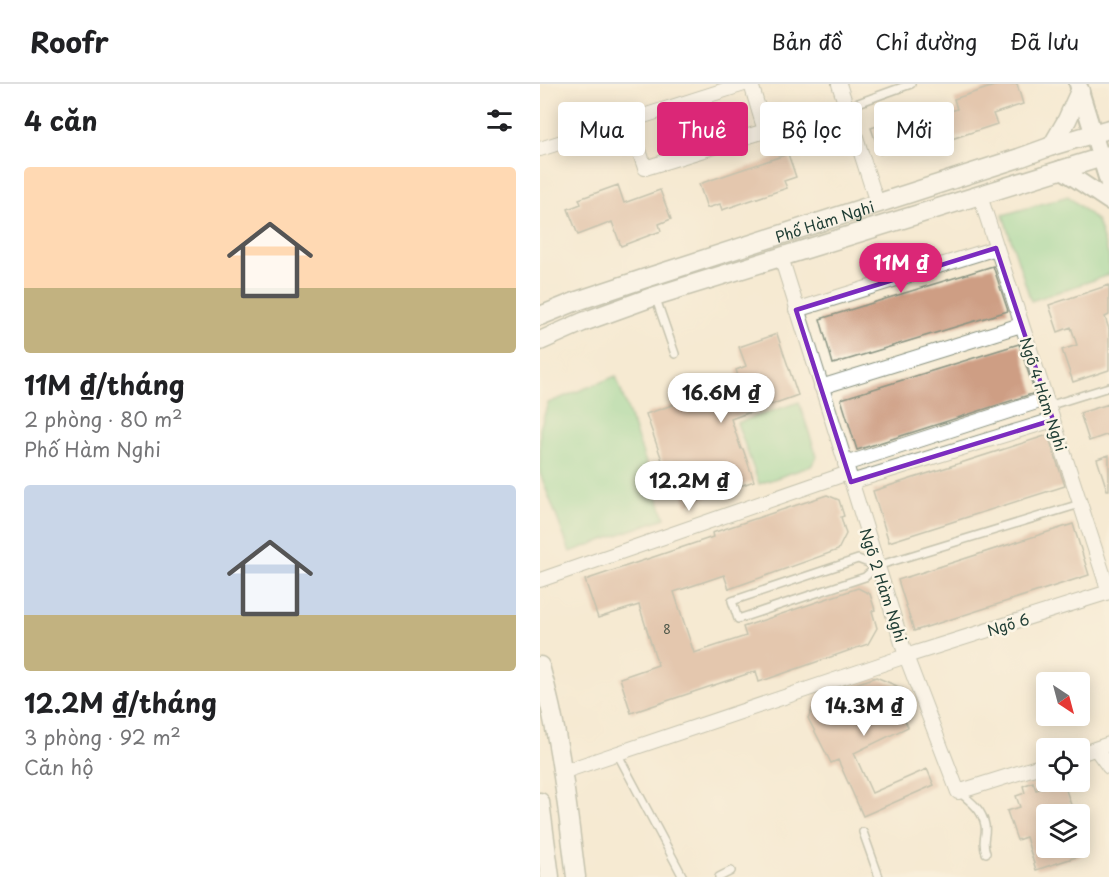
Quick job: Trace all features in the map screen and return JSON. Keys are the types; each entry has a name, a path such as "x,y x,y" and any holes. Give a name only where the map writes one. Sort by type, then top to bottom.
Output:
{"main road":[{"path":"1052,146 1067,120 1079,87"},
{"name":"Phố Hàm Nghi","path":"540,316 577,301 877,202 1101,131"},
{"name":"Phố Hàm Nghi","path":"540,341 583,322 655,296 1105,156"},
{"path":"540,666 549,697 562,772 576,877"},
{"path":"540,802 550,877"}],"street":[{"path":"645,116 744,84"},
{"path":"751,84 760,114"},
{"path":"839,84 844,102"},
{"path":"1079,87 1101,131 1109,184"},
{"path":"641,156 645,168 760,132"},
{"path":"540,149 558,143"},
{"path":"862,156 877,202"},
{"path":"1061,170 1109,201"},
{"name":"Ngõ 4 Hàm Nghi","path":"980,196 1109,592"},
{"path":"796,310 996,248"},
{"name":"Ngõ 2 Hàm Nghi","path":"562,772 906,656 781,257"},
{"path":"680,267 687,286"},
{"path":"821,387 1022,325"},
{"path":"540,580 1047,403"},
{"path":"848,473 1053,420"},
{"name":"Ngõ 6","path":"906,656 1109,592"},
{"path":"906,656 958,792 1036,767"},
{"path":"1102,746 1109,767"}],"lane":[{"path":"860,102 911,84"},
{"path":"655,296 675,354"},
{"path":"1047,403 1109,387"},
{"path":"877,566 858,559 732,600 738,619 865,577 877,566 1080,504"},
{"path":"617,753 683,877"},
{"path":"958,792 977,807 985,825 983,844 987,853"},
{"path":"863,832 879,877"},
{"path":"719,877 731,870"}],"highlighted area":[{"path":"996,248 1053,420 851,482 796,310"}],"green space":[{"path":"1068,196 1097,221 1109,257 1109,275 1031,301 1003,215"},
{"path":"616,376 665,518 570,552 540,473 540,429 548,403"},
{"path":"799,402 817,457 811,466 759,484 737,423"}],"building":[{"path":"1000,84 1017,84 1023,104 993,114 997,124 954,138 954,110 957,109 954,99"},
{"path":"782,156 789,156 796,177 784,181 787,188 722,210 720,204 707,208 699,184"},
{"path":"618,185 624,203 660,190 671,219 659,224 661,231 621,246 612,222 578,235 568,209 581,204 579,199"},
{"path":"993,266 1008,311 833,364 820,319"},
{"path":"1109,285 1109,315 1105,317 1109,329 1109,370 1073,382 1062,350 1077,345 1071,327 1058,332 1049,305"},
{"path":"777,334 798,395 731,419 754,481 686,505 671,460 663,463 646,414 740,382 736,370 746,366 739,347"},
{"path":"1019,344 1035,393 857,450 841,399"},
{"path":"1109,404 1109,434 1089,441 1080,413"},
{"path":"1048,435 1065,486 889,542 873,491"},
{"path":"1109,455 1109,490 1107,490 1097,459"},
{"path":"827,495 839,500 844,516 841,517 846,534 838,550 729,589 724,575 674,592 694,653 746,636 743,627 858,588 870,594 875,610 872,611 877,628 868,644 759,682 756,671 631,713 620,678 658,665 639,605 598,618 585,580 713,537 712,533"},
{"path":"1073,524 1089,575 914,631 898,580"},
{"path":"876,677 902,688 905,695 895,700 908,727 854,753 872,793 927,769 934,785 863,816 838,760 831,763 808,718 819,696"},
{"path":"1033,782 1036,792 1067,792 1071,804 1036,804 1036,858 1073,858 1036,870 1026,837 1017,840 1007,811 1020,807 1016,796 1025,793 1023,786"}]}
